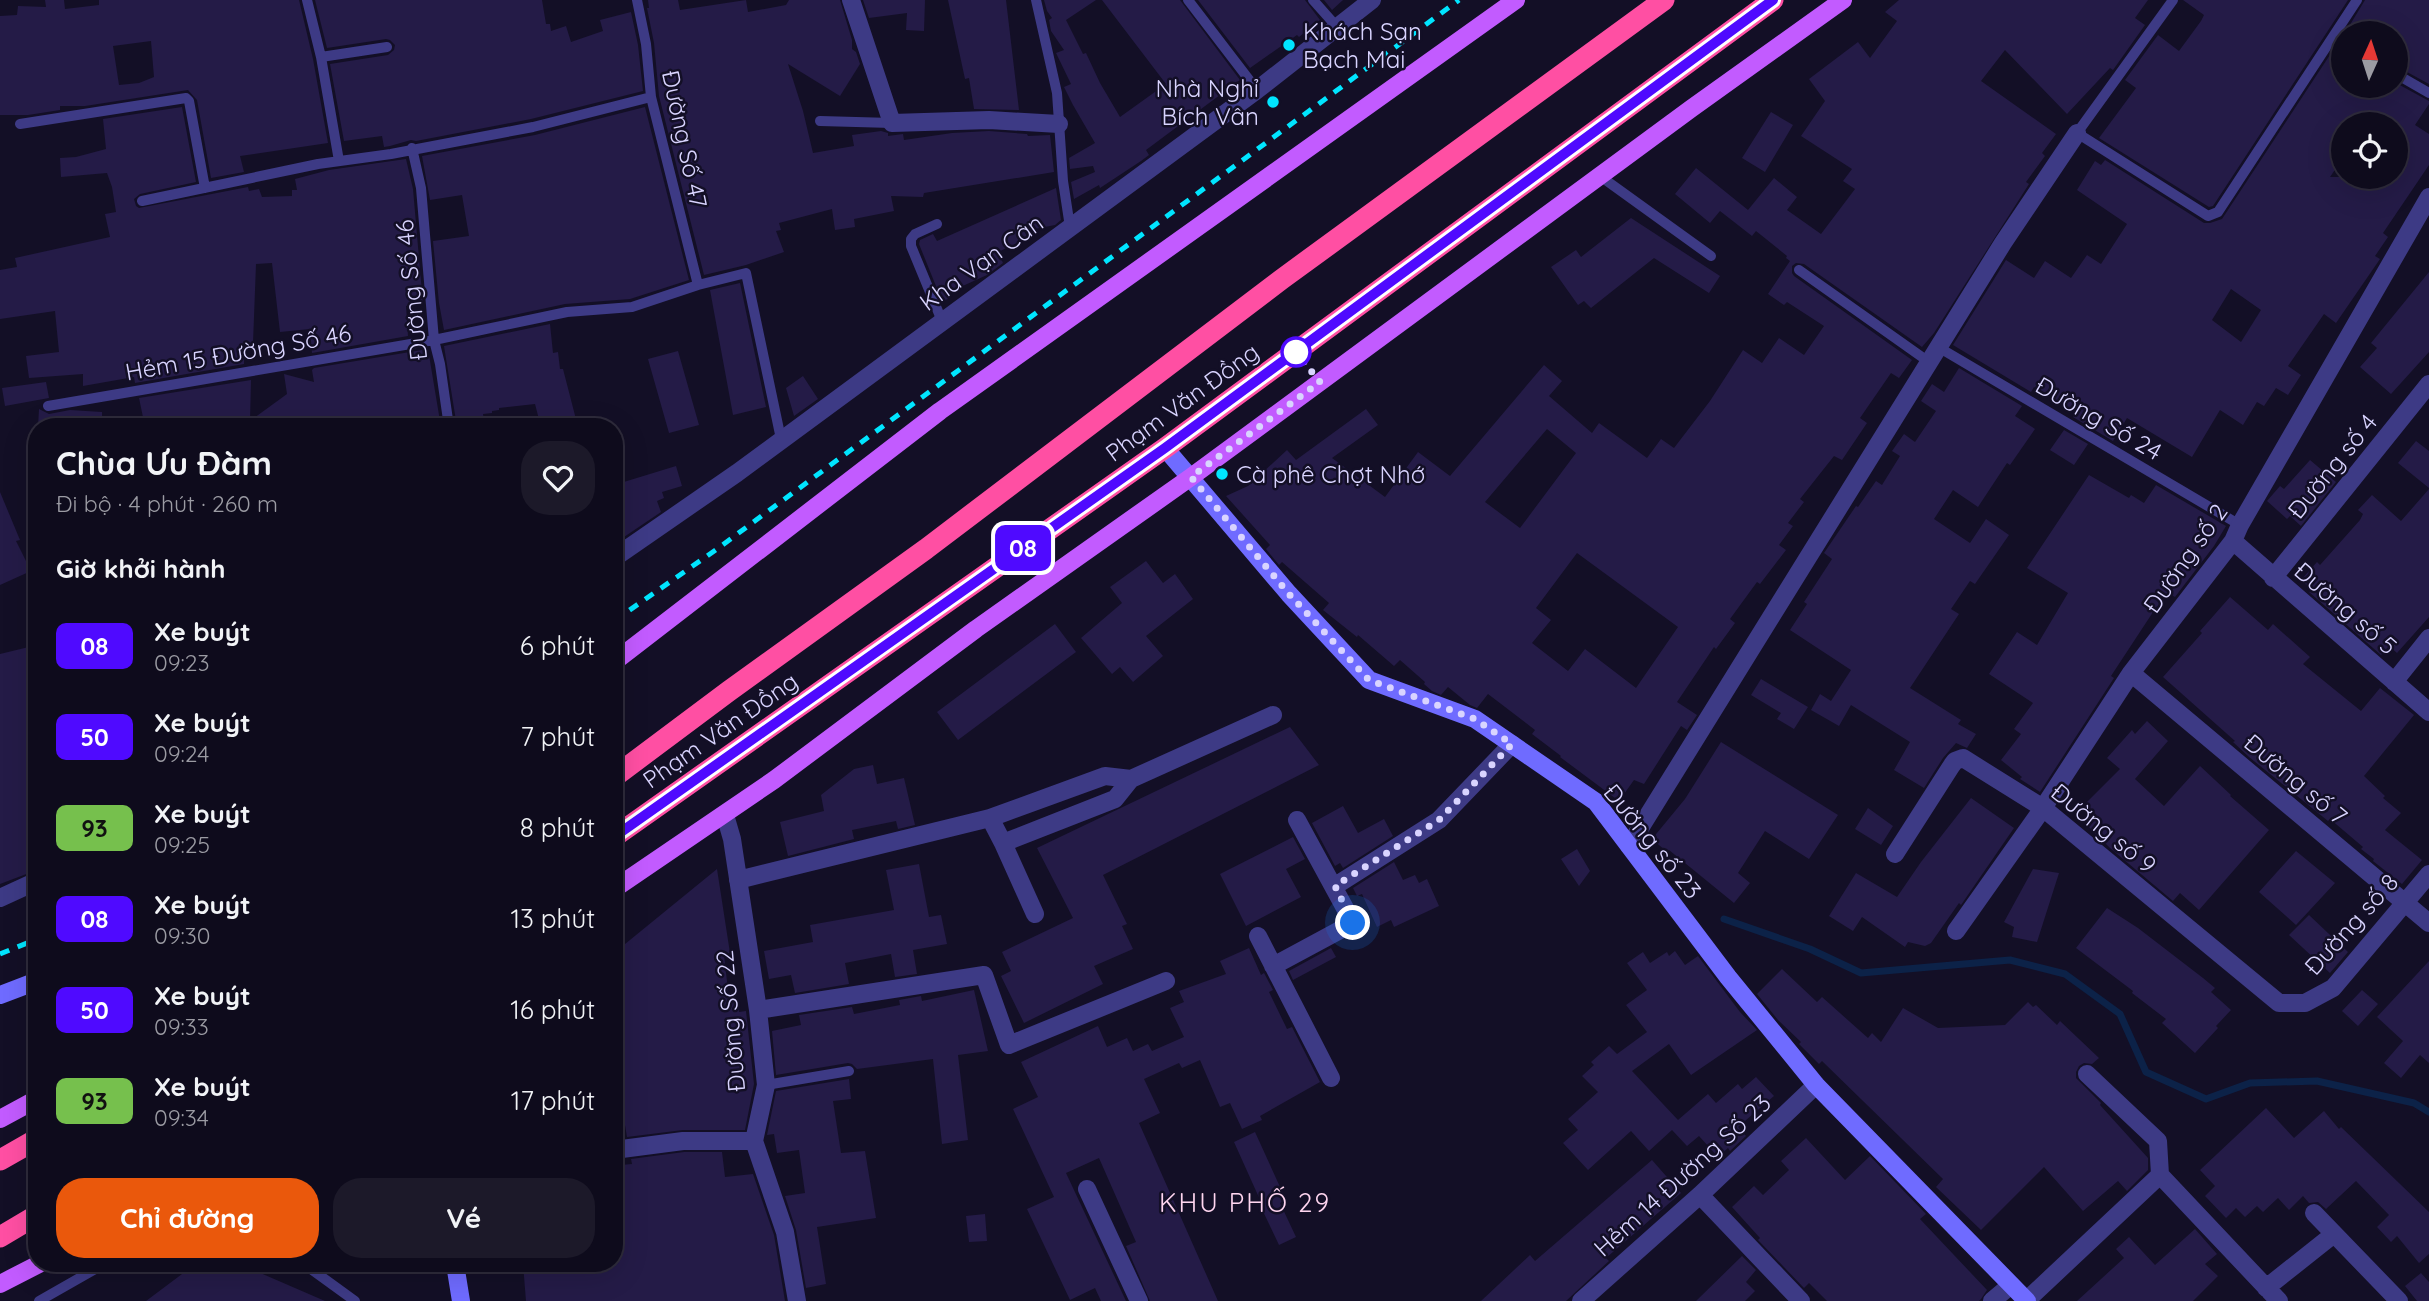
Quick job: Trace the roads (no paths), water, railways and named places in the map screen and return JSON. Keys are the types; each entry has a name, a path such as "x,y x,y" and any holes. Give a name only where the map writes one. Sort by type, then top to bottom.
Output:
{"highway":[{"name":"Phạm Văn Đồng","path":"623,770 937,541 1282,279 1664,0"},
{"name":"Phạm Văn Đồng","path":"623,831 1165,448 1773,0"},
{"path":"0,1160 28,1144"},
{"path":"0,1237 28,1220"}],"main road":[{"path":"623,655 940,411 1516,0"},
{"path":"623,883 724,815 1843,0"},
{"path":"0,1119 28,1104"},
{"path":"0,1284 28,1270"}],"street":[{"path":"851,0 892,123 989,120 1059,124"},
{"name":"Kha Vạn Cân","path":"623,552 737,473 1257,90 1372,0"},
{"path":"1629,846 2003,243 2077,133"},
{"name":"Đường số 2","path":"1956,931 2043,808 2132,673 2236,533 2429,197"},
{"name":"Đường số 4","path":"2273,578 2429,384"},
{"name":"Đường số 23","path":"1165,448 1289,594 1369,680 1475,719 1596,802 1728,977 1816,1085 2027,1301"},
{"name":"Đường số 5","path":"2236,533 2273,578 2429,712"},
{"path":"2394,682 2429,638"},
{"name":"Đường số 7","path":"2132,673 2429,923"},
{"path":"1003,844 1115,799 1131,779 1273,715"},
{"path":"1335,886 1439,820 1512,744"},
{"name":"Đường số 9","path":"1895,854 1951,765 1963,758 2043,808 2279,1003 2305,1003"},
{"path":"738,880 990,818 1105,776 1131,779"},
{"name":"Đường Số 22","path":"724,815 732,839 758,1010 766,1085 754,1141"},
{"path":"990,818 1035,914"},
{"path":"1273,966 1353,923 1297,820"},
{"name":"Đường số 8","path":"2305,1003 2333,988 2429,874"},
{"path":"0,898 28,885"},
{"path":"1258,936 1331,1078"},
{"path":"758,1010 984,975 1009,1045 1166,981"},
{"path":"0,995 28,984"},
{"path":"2087,1074 2158,1141 2160,1175 2279,1301"},
{"name":"Hẻm 14 Đường Số 23","path":"1594,1297 1816,1085"},
{"path":"623,1149 683,1141 754,1141 785,1232 797,1301"},
{"path":"2027,1301 2160,1175"},
{"path":"1087,1189 1139,1301"},
{"path":"1700,1195 1801,1301"},
{"path":"2314,1213 2399,1301"},
{"path":"2266,1287 2334,1234"},
{"path":"456,1272 461,1301"},
{"path":"1992,1301 2011,1285"}],"lane":[{"path":"307,0 321,57 339,161"},
{"name":"Đường Số 47","path":"637,0 646,44 650,97 698,285"},
{"path":"1036,0 1057,93 1063,181 1070,227"},
{"path":"1188,0 1257,90"},
{"path":"1313,0 1337,27"},
{"path":"2173,0 2077,133 2208,216 2218,212 2331,52"},
{"path":"2348,21 2357,0"},
{"path":"321,57 387,47"},
{"path":"2408,81 2429,93"},
{"path":"142,201 339,161 533,127 650,97"},
{"path":"20,124 186,98 189,101 205,188"},
{"path":"820,121 892,123"},
{"name":"Đường Số 46","path":"412,148 421,188 435,340 448,418"},
{"path":"1600,176 1711,256"},
{"path":"937,224 915,234 911,239 911,246 942,321"},
{"name":"Đường Số 24","path":"1798,271 1934,355 2236,533"},
{"name":"Hẻm 15 Đường Số 46","path":"48,406 435,340 568,312 632,307 698,285 746,273 781,439"},
{"path":"766,1085 849,1071"},
{"path":"39,1301 90,1272"},
{"path":"315,1272 355,1301"}],"waterway":[{"path":"1724,919 1810,949 1861,973 2010,960 2065,974 2120,1014 2146,1072 2206,1099 2250,1083 2317,1081 2414,1103 2429,1112"}],"railway":[{"path":"623,615 717,549 1459,0"},
{"path":"0,954 28,943"}],"place":[{"name":"Khách Sạn Bạch Mai","path":"1289,45"},
{"name":"Nhà Nghỉ Bích Vân","path":"1273,102"},
{"name":"Cà phê Chợt Nhớ","path":"1222,474"}],"district":[{"name":"KHU PHỐ 29","path":"1245,1202"}]}
